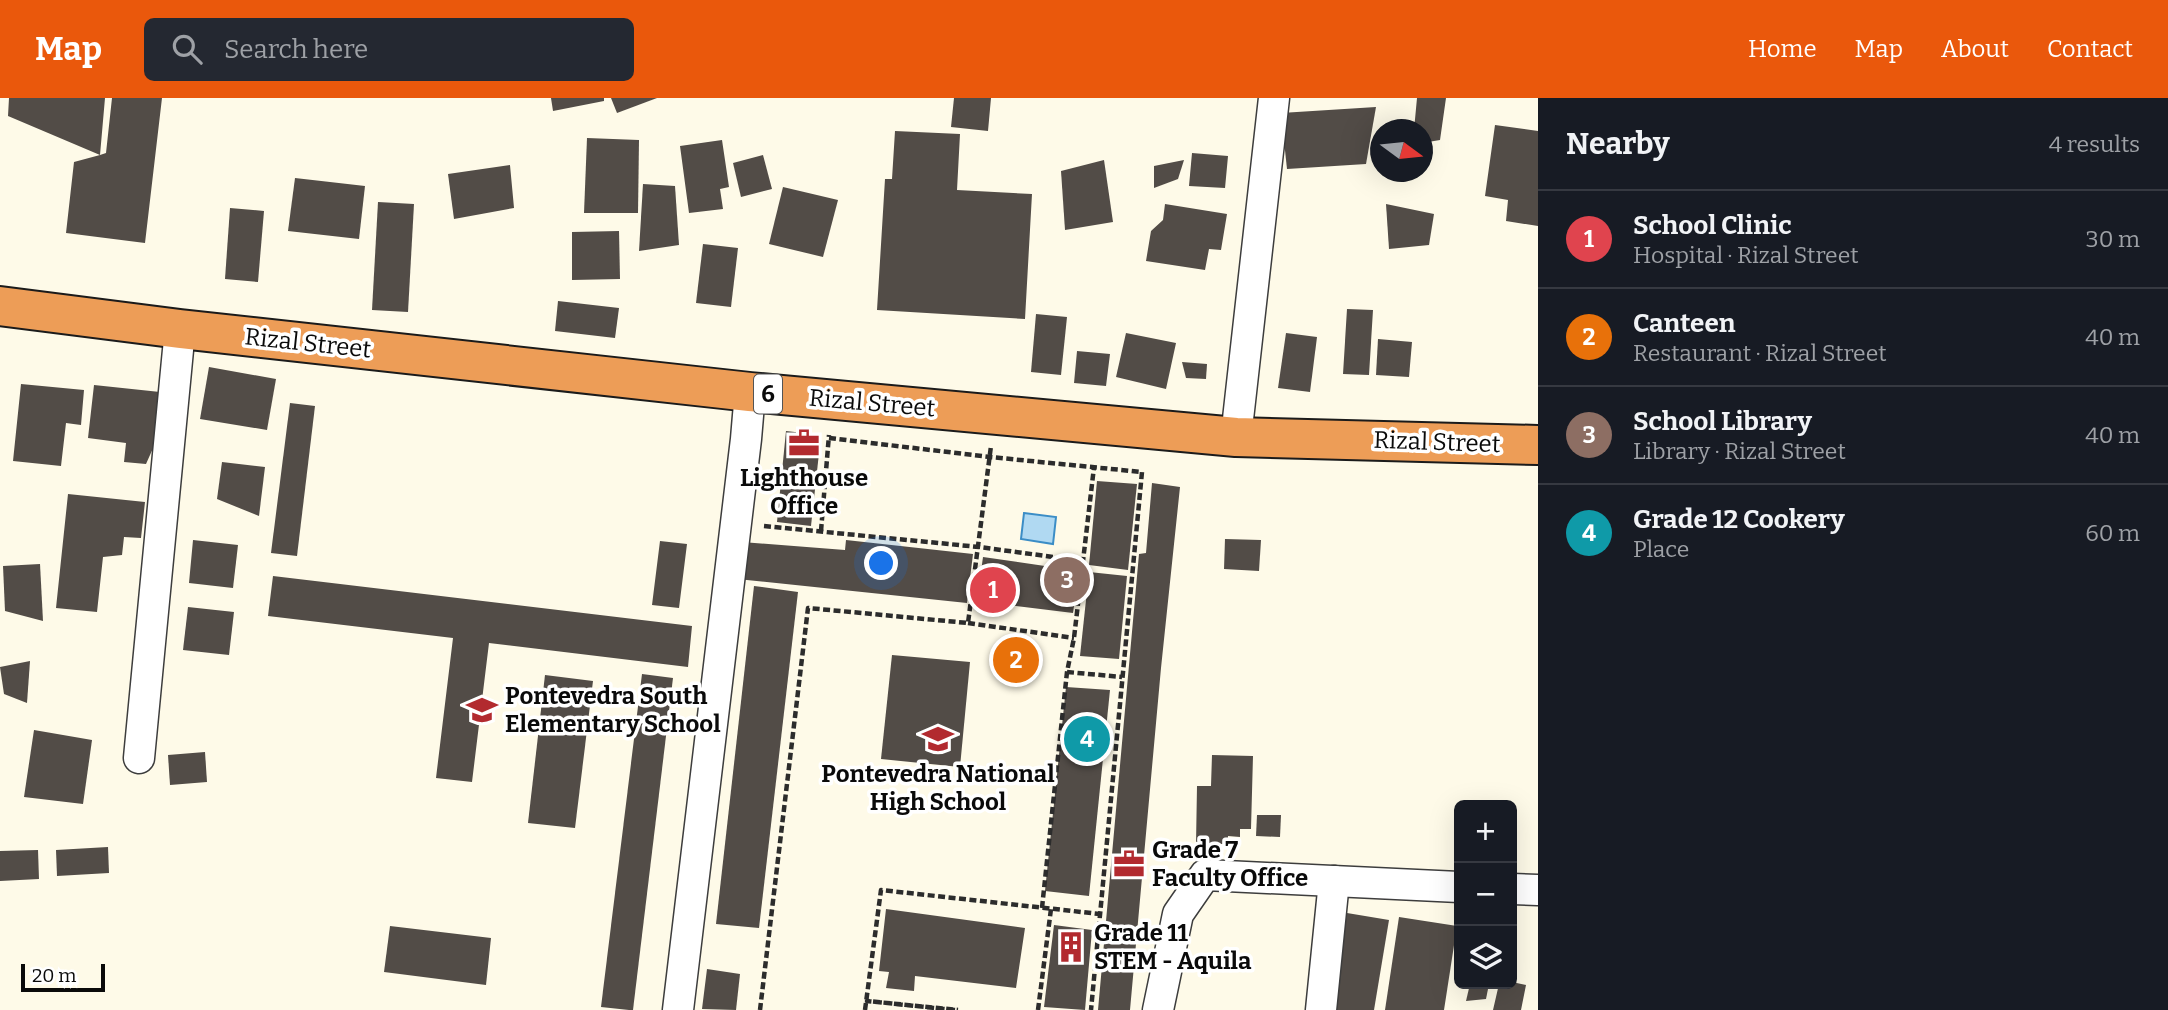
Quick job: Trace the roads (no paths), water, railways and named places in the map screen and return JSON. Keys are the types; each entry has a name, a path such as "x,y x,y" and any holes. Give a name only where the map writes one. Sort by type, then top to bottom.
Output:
{"highway":[{"name":"Rizal Street","path":"0,306 180,329 750,392 1236,437 1538,445"}],"street":[{"path":"1236,437 1274,98"},
{"path":"139,758 180,329"},
{"path":"678,1010 750,392"},
{"path":"1158,1010 1178,914 1205,875 1454,887"},
{"path":"1321,1010 1334,881"}],"water":[{"path":"1024,513 1056,517 1053,544 1021,539"}],"place":[{"name":"Lighthouse Office","path":"804,443"},
{"name":"School Library","path":"1067,580"},
{"name":"School Clinic","path":"993,590"},
{"name":"Canteen","path":"1016,660"},
{"name":"Pontevedra South Elementary School","path":"482,710"},
{"name":"Pontevedra National High School","path":"938,739"},
{"name":"Grade 12 Cookery","path":"1087,739"},
{"name":"Grade 7 Faculty Office","path":"1129,864"},
{"name":"Grade 11 STEM - Aquila","path":"1071,947"}]}
